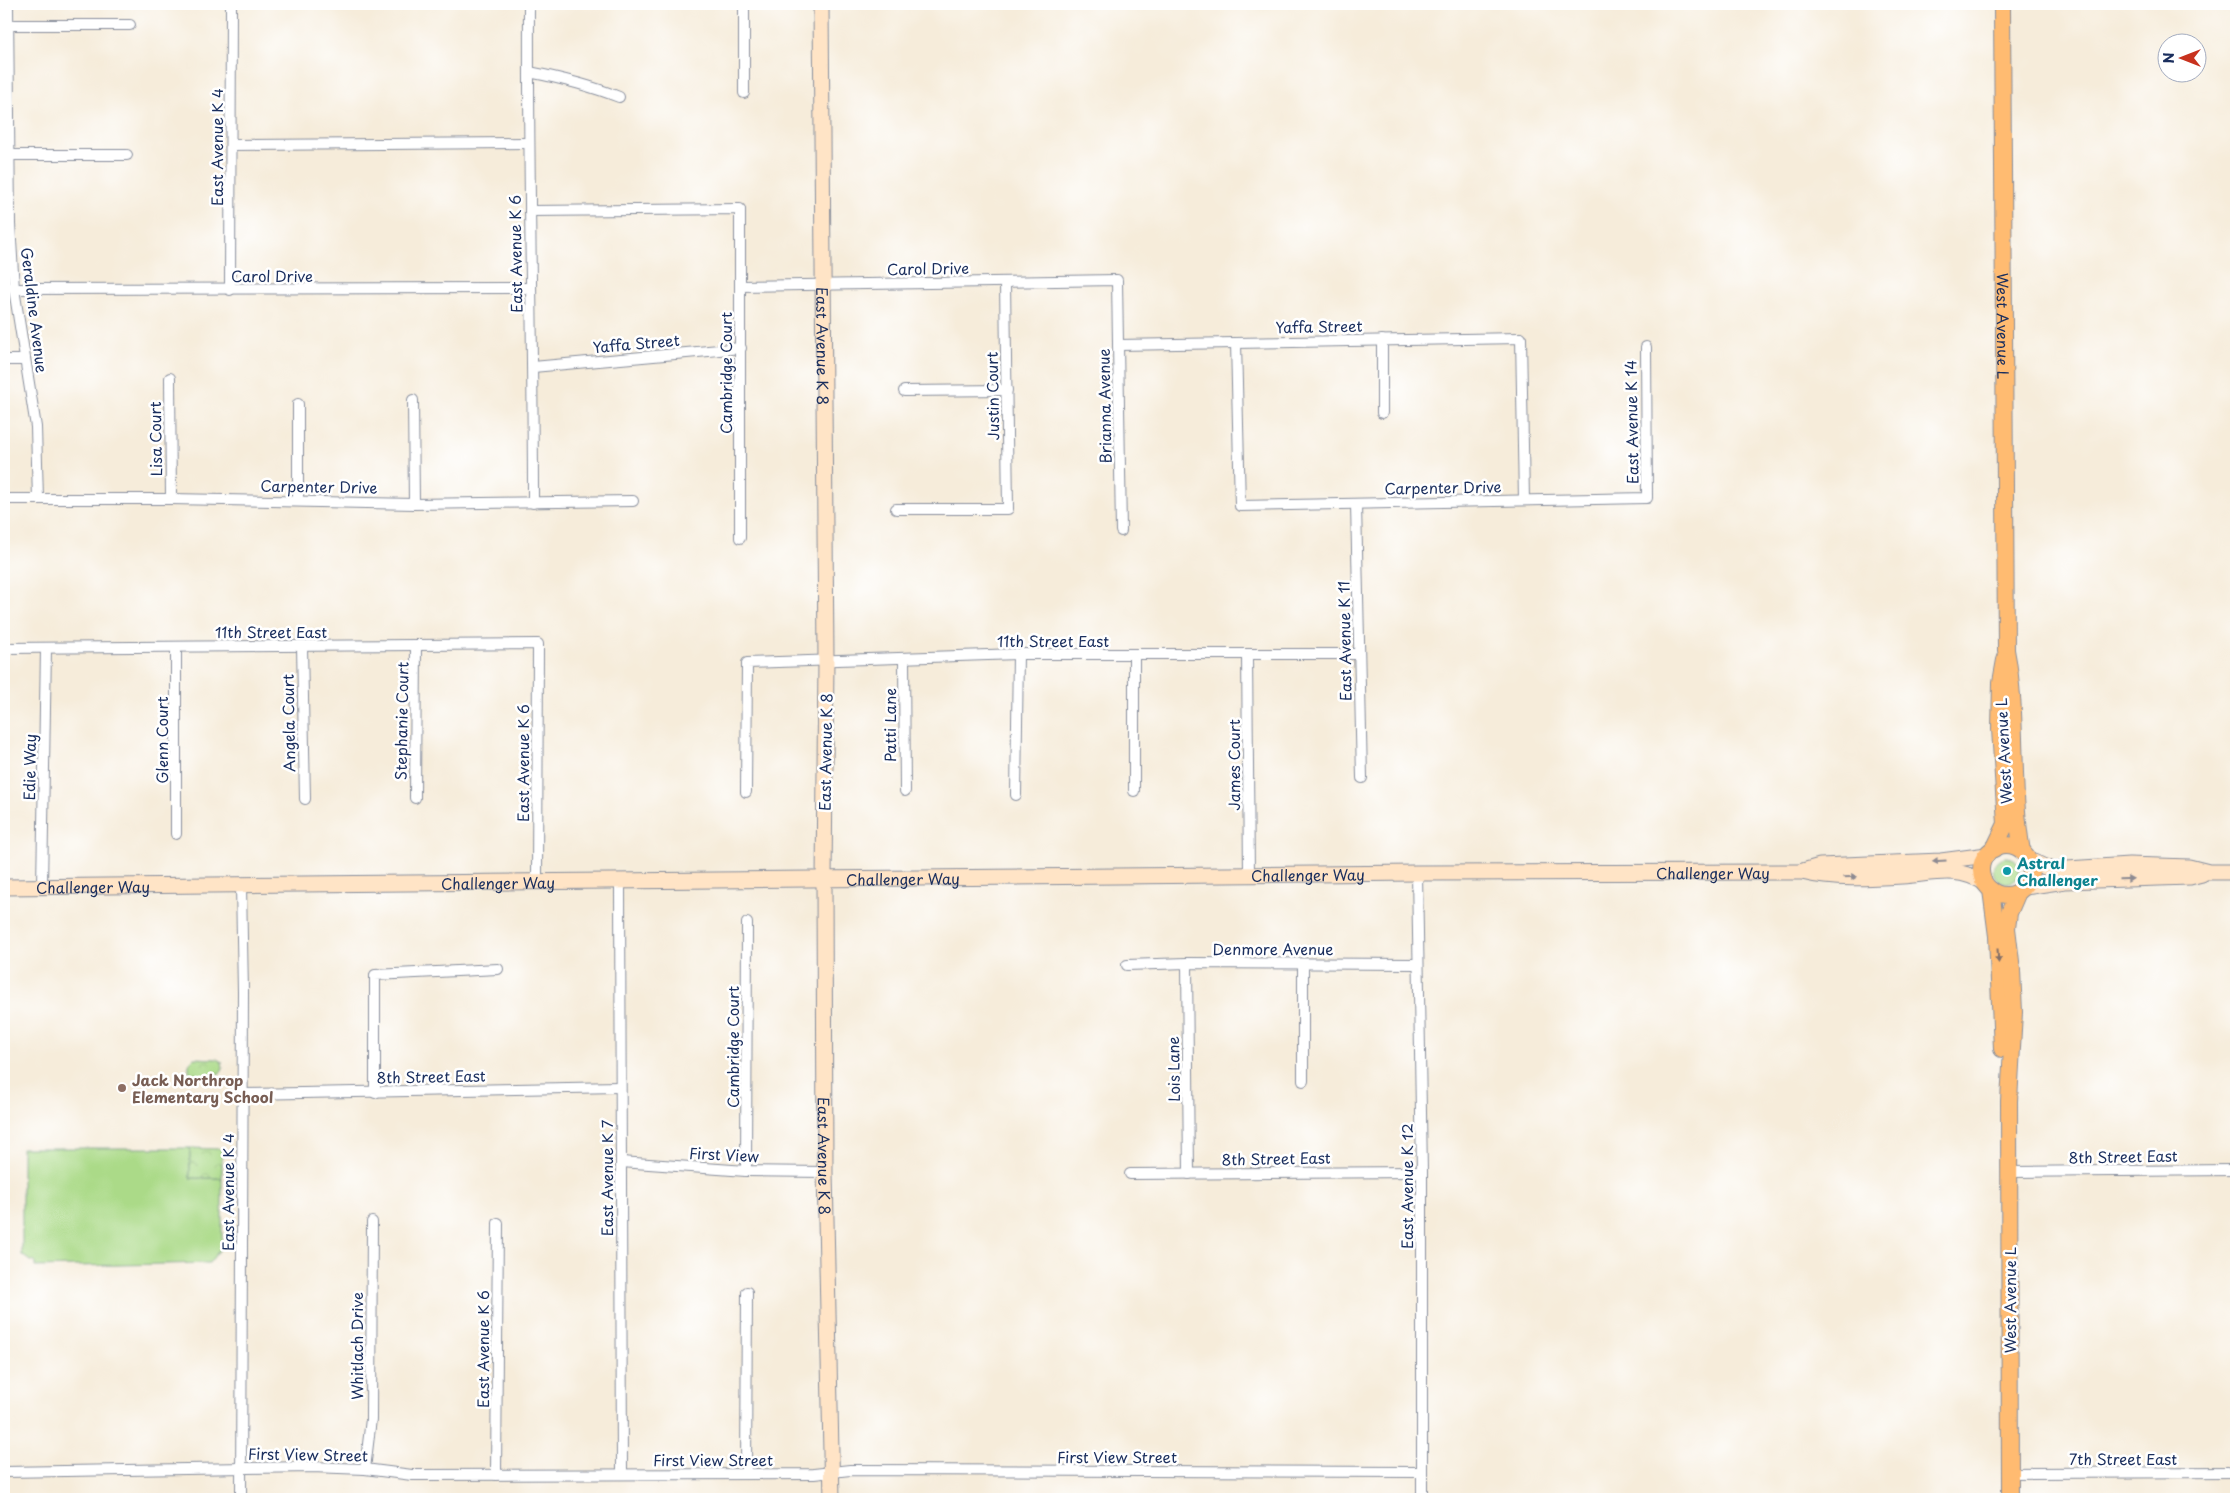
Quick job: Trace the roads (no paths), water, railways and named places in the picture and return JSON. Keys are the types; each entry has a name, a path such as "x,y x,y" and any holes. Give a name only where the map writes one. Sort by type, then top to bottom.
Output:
{"main road":[{"name":"East Avenue K 8","path":"821,4 826,660 824,879 825,1172 832,1499"},
{"name":"West Avenue L","path":"1990,852 2006,824 2000,729 2001,682 2006,650 2002,4"},
{"name":"West Avenue L","path":"2006,650 2012,682 2016,804 2026,856"},
{"path":"2209,872 2190,877 2065,881 2004,895 1988,887 1982,869 1990,852 2008,846 2052,870 2129,866 2189,867 2209,872 2236,872"},
{"name":"Challenger Way","path":"1802,872 1820,866 1941,861 1990,852"},
{"path":"2022,890 2031,874 2026,856"},
{"name":"Challenger Way","path":"4,887 1417,873 1802,872 1821,877 1955,872 1964,873 1988,887"},
{"name":"West Avenue L","path":"1988,887 1997,936 2002,1065 2009,1101"},
{"name":"West Avenue L","path":"2010,1499 2009,1101 2014,1012 2008,917 2022,890"}],"street":[{"name":"Geraldine Avenue","path":"8,4 9,155 7,224 14,289 36,427 38,499"},
{"name":"East Avenue K 4","path":"230,290 231,4"},
{"name":"East Avenue K 6","path":"529,4 528,143 533,367 533,503"},
{"path":"744,4 744,93"},
{"path":"8,24 130,25"},
{"path":"529,72 572,80 619,97"},
{"path":"230,145 528,143"},
{"path":"9,155 127,155"},
{"name":"Cambridge Court","path":"530,212 740,209 740,538"},
{"name":"Carol Drive","path":"740,286 1117,280"},
{"name":"Brianna Avenue","path":"1117,280 1121,531"},
{"name":"Justin Court","path":"896,509 1008,509 1005,282"},
{"name":"Carol Drive","path":"14,289 531,288"},
{"name":"Yaffa Street","path":"1118,345 1521,338 1524,500"},
{"path":"1382,340 1382,413"},
{"name":"Carpenter Drive","path":"1236,343 1240,506 1647,498"},
{"name":"East Avenue K 14","path":"1646,346 1647,498"},
{"name":"Yaffa Street","path":"533,367 741,348"},
{"path":"4,360 25,360"},
{"name":"Lisa Court","path":"170,378 171,499"},
{"path":"904,391 1007,390"},
{"path":"414,400 414,504"},
{"path":"298,404 298,500"},
{"name":"Carpenter Drive","path":"4,499 298,500 414,504 633,501"},
{"name":"East Avenue K 11","path":"1356,504 1362,778"},
{"name":"East Avenue K 6","path":"537,883 538,644"},
{"name":"11th Street East","path":"4,648 538,644"},
{"name":"Stephanie Court","path":"415,798 416,645"},
{"name":"Angela Court","path":"302,646 305,799"},
{"name":"Glenn Court","path":"176,647 176,834"},
{"name":"Edie Way","path":"42,886 46,648"},
{"path":"1016,795 1018,654"},
{"name":"11th Street East","path":"746,792 747,663 1018,654 1359,654"},
{"path":"1134,654 1134,790"},
{"name":"James Court","path":"1247,654 1248,875"},
{"name":"Patti Lane","path":"904,659 905,790"},
{"name":"East Avenue K 12","path":"1417,873 1422,1172 1422,1499"},
{"name":"East Avenue K 7","path":"620,882 622,1474"},
{"name":"East Avenue K 4","path":"241,885 241,1499"},
{"name":"Cambridge Court","path":"746,1171 748,923"},
{"name":"Denmore Avenue","path":"1127,965 1186,963 1418,964"},
{"name":"Lois Lane","path":"1186,963 1189,1174"},
{"path":"1303,964 1303,1081"},
{"path":"375,1093 375,975 498,969"},
{"name":"8th Street East","path":"242,1094 620,1087"},
{"name":"First View","path":"621,1162 746,1171 825,1172"},
{"name":"8th Street East","path":"2010,1172 2236,1170"},
{"name":"8th Street East","path":"1130,1174 1422,1172"},
{"name":"Whitlach Drive","path":"365,1470 371,1418 372,1222"},
{"name":"East Avenue K 6","path":"496,1475 498,1223"},
{"path":"746,1474 748,1292"},
{"name":"First View Street","path":"4,1472 312,1466 412,1475 814,1474 832,1470 1422,1472"},
{"name":"7th Street East","path":"2009,1473 2236,1472"}],"place":[{"name":"Astral Challenger","path":"2007,871"},
{"name":"Jack Northrop Elementary School","path":"122,1088"}]}
